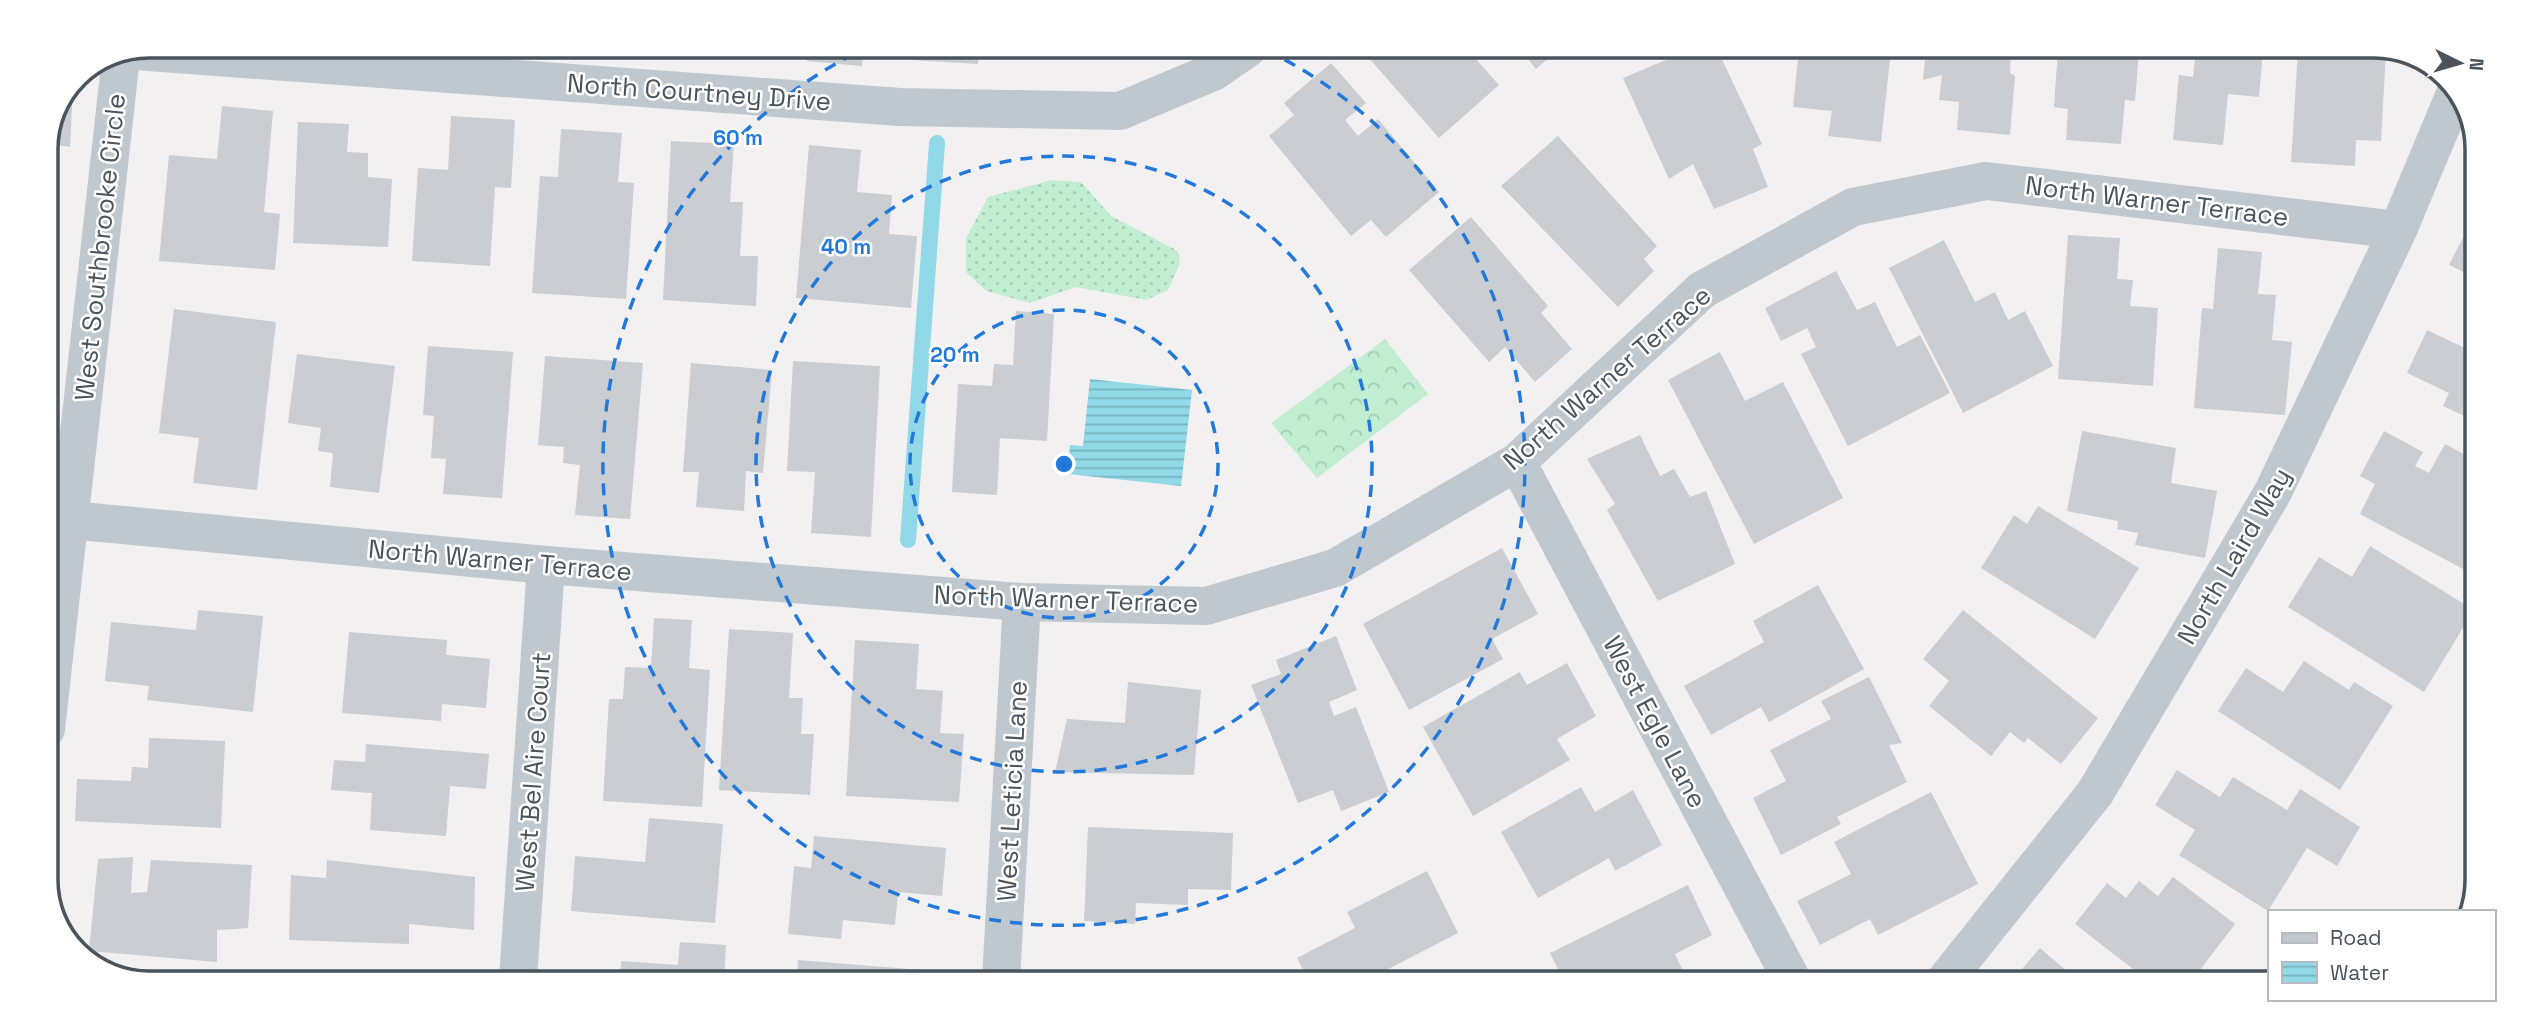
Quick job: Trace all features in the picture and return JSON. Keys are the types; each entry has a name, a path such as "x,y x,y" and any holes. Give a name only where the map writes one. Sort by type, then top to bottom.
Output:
{"street":[{"name":"North Courtney Drive","path":"231,58 900,107 1120,111 1213,72 1233,58"},
{"name":"West Southbrooke Circle","path":"58,624 120,63"},
{"name":"North Laird Way","path":"1953,971 2095,793 2273,492 2398,230 2452,101"},
{"name":"North Warner Terrace","path":"70,520 546,565 1022,602 1206,606 1335,568 1517,462 1702,290 1853,207 1986,181 2398,230"},
{"name":"West Egle Lane","path":"1517,462 1787,971"},
{"name":"West Bel Aire Court","path":"520,971 546,565"},
{"name":"West Leticia Lane","path":"1002,971 1022,602"}],"green space":[{"path":"1052,180 1081,182 1111,216 1178,251 1180,263 1168,290 1146,300 1076,287 1030,303 986,291 966,272 966,238 988,197"},
{"path":"1385,339 1428,394 1317,478 1271,423"}],"water":[{"path":"1090,379 1192,390 1181,486 1068,474 1070,445 1083,446"}],"building":[{"path":"807,58 863,58 862,66 807,61"},
{"path":"911,58 978,58 978,64"},
{"path":"1369,58 1475,58 1499,85 1439,138"},
{"path":"1527,58 1549,58 1536,69"},
{"path":"1671,58 1721,58 1762,144 1753,149 1768,187 1714,209 1693,164 1669,179 1623,78"},
{"path":"1798,58 1890,58 1881,142 1828,136 1832,111 1793,107"},
{"path":"1925,58 2011,58 2010,73 2015,76 2010,135 1957,130 1959,102 1939,100 1942,75 1923,80"},
{"path":"2057,58 2138,58 2135,101 2125,100 2121,144 2066,140 2068,109 2054,107"},
{"path":"2195,58 2262,58 2259,97 2228,94 2223,145 2173,140 2179,75 2193,77"},
{"path":"2298,58 2386,59 2381,141 2356,140 2355,166 2291,162"},
{"path":"1331,63 1366,103 1345,120 1358,136 1378,119 1439,192 1386,237 1371,220 1351,236 1269,136 1294,115 1284,103"},
{"path":"72,99 70,147 58,145 65,114"},
{"path":"222,106 273,111 264,212 280,214 275,270 159,261 169,155 217,159"},
{"path":"451,116 515,120 511,188 495,187 490,266 412,261 418,168 448,170"},
{"path":"298,122 349,124 347,152 368,153 368,177 392,179 388,247 293,243"},
{"path":"561,129 622,133 618,182 634,183 626,299 532,293 540,176 558,177"},
{"path":"1558,136 1657,246 1644,259 1654,271 1618,307 1501,186"},
{"path":"671,141 734,144 730,202 743,202 740,256 758,256 756,306 663,300"},
{"path":"809,145 861,150 857,192 892,195 889,234 917,236 911,308 796,298"},
{"path":"1471,217 1548,306 1541,313 1572,349 1535,382 1505,347 1489,362 1409,270"},
{"path":"2465,234 2465,273 2449,265"},
{"path":"2068,235 2120,238 2117,279 2133,280 2130,306 2158,308 2153,386 2058,379"},
{"path":"1944,240 1975,302 1995,292 2008,320 2025,311 2053,366 1963,413 1889,268"},
{"path":"2218,248 2262,252 2258,294 2276,295 2272,340 2292,342 2285,415 2194,408 2202,308 2213,309"},
{"path":"1836,271 1857,310 1875,302 1897,347 1920,335 1950,393 1848,446 1801,354 1816,347 1807,328 1781,341 1765,308"},
{"path":"174,309 276,322 257,490 193,483 199,438 159,433"},
{"path":"1016,311 1054,314 1047,441 1000,438 997,495 952,492 958,384 992,386 994,364 1013,365"},
{"path":"2427,330 2465,348 2465,416 2443,406 2449,393 2407,373"},
{"path":"428,346 513,352 502,498 443,494 446,459 431,458 434,416 423,415"},
{"path":"1720,352 1745,401 1783,382 1843,498 1754,544 1668,380"},
{"path":"297,354 395,366 379,493 330,487 333,453 318,451 321,428 288,423"},
{"path":"545,356 643,363 630,519 575,515 580,465 563,463 564,447 538,445"},
{"path":"793,361 880,366 871,537 811,533 815,472 787,471"},
{"path":"691,363 772,370 763,473 746,471 744,511 696,507 699,472 683,472"},
{"path":"2082,431 2176,448 2171,483 2217,491 2205,558 2135,545 2138,533 2117,529 2118,521 2067,511"},
{"path":"2384,431 2423,452 2415,466 2429,473 2445,444 2465,455 2463,569 2360,514 2375,484 2360,476"},
{"path":"1640,435 1660,476 1674,469 1690,497 1706,491 1735,564 1658,601 1607,510 1615,504 1587,459"},
{"path":"2038,506 2139,568 2095,639 1981,568 2014,515 2027,524"},
{"path":"2370,546 2465,604 2465,625 2424,692 2288,607 2319,557 2352,577"},
{"path":"1502,548 1538,614 1492,639 1503,659 1409,710 1363,624"},
{"path":"1818,585 1864,669 1769,722 1761,707 1711,735 1684,686 1764,642 1753,621"},
{"path":"198,610 263,616 253,712 147,700 149,686 105,681 111,622 196,630"},
{"path":"1963,610 2098,718 2061,764 2028,738 2024,743 2010,732 1991,756 1929,706 1949,681 1923,659"},
{"path":"654,618 692,620 689,668 710,670 702,807 603,801 609,699 623,699 625,667 651,668"},
{"path":"729,629 793,633 789,698 803,698 801,734 814,734 810,795 719,790"},
{"path":"349,632 447,640 446,655 490,659 486,708 442,704 441,721 342,713"},
{"path":"1336,636 1357,690 1329,702 1334,716 1356,707 1389,792 1341,811 1333,790 1298,803 1251,685 1281,674 1276,660"},
{"path":"855,640 919,644 916,689 943,691 940,733 964,734 959,802 846,796"},
{"path":"2304,661 2349,690 2354,682 2393,706 2340,790 2218,711 2246,668 2283,692"},
{"path":"1567,663 1596,716 1557,739 1570,760 1473,816 1423,727 1520,672 1527,685"},
{"path":"1869,677 1902,743 1889,745 1907,782 1837,817 1841,824 1781,855 1753,798 1786,781 1770,750 1831,719 1821,701"},
{"path":"1128,682 1201,690 1194,775 1055,772 1067,719 1125,723"},
{"path":"149,738 225,741 221,828 75,821 77,779 131,781 132,767 148,768"},
{"path":"366,744 489,754 486,789 450,786 446,836 370,830 372,793 331,790 334,760 365,762"},
{"path":"2177,770 2220,797 2233,777 2287,810 2300,789 2360,827 2337,866 2307,848 2268,911 2179,855 2195,830 2155,805"},
{"path":"1581,787 1595,812 1633,790 1662,845 1615,871 1609,858 1538,898 1501,832"},
{"path":"1931,792 1978,884 1878,935 1870,919 1820,945 1797,901 1851,874 1834,842"},
{"path":"649,818 723,824 715,923 571,911 575,856 645,862"},
{"path":"1088,827 1233,833 1231,890 1188,889 1188,905 1136,903 1135,924 1084,921"},
{"path":"814,836 946,848 942,896 898,892 895,925 843,920 841,939 788,934 794,866 811,868"},
{"path":"133,857 131,893 147,892 151,860 252,865 248,928 217,930 217,962 92,951 89,948 98,859"},
{"path":"327,860 475,877 474,930 409,924 409,944 289,940 291,875 326,878"},
{"path":"1427,871 1458,933 1384,971 1304,971 1297,958 1355,928 1347,912"},
{"path":"2173,877 2235,924 2199,971 2136,971 2075,924 2107,883 2126,898 2139,881 2158,896"},
{"path":"1688,885 1712,935 1675,954 1682,969 1678,971 1559,971 1550,953"},
{"path":"680,942 726,945 724,971 620,971 621,961 678,965"},
{"path":"2040,948 2067,971 2020,971"},
{"path":"798,960 934,971 797,971"}],"waterway":[{"path":"908,540 937,143"}]}
